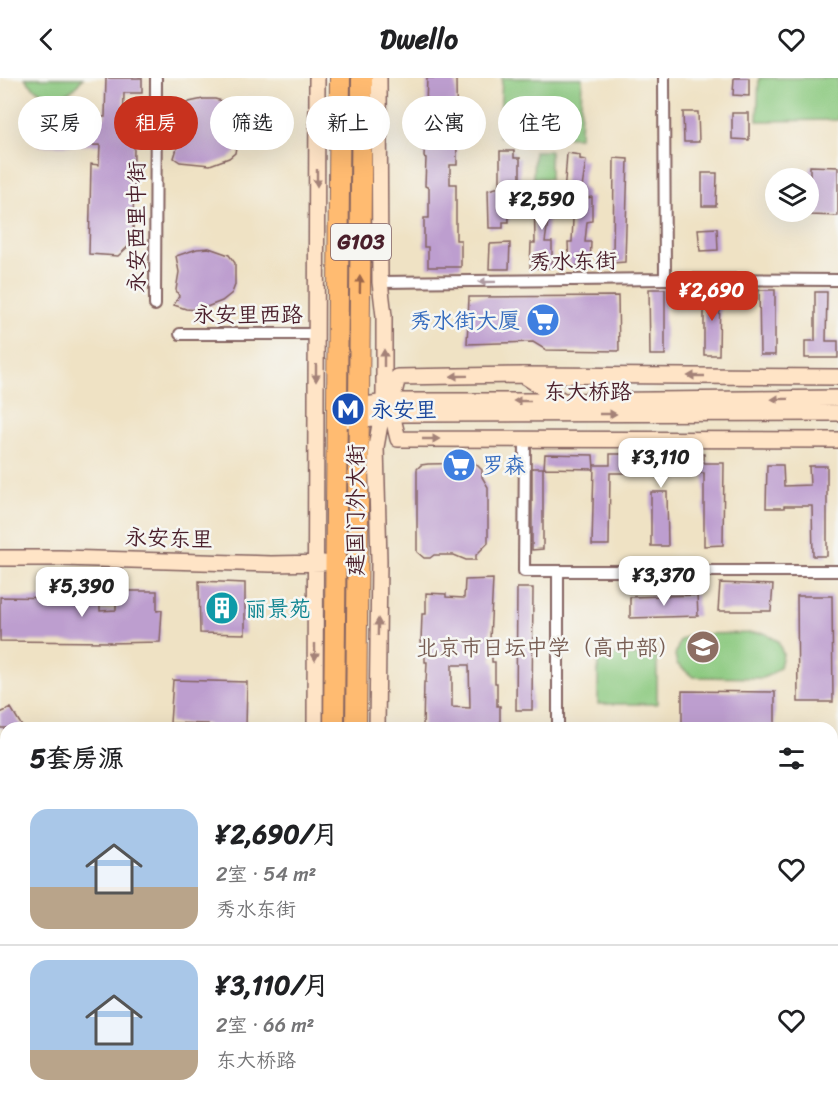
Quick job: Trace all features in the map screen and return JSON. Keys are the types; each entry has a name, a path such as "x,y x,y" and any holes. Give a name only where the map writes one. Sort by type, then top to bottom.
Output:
{"highway":[{"name":"建国门外大街","path":"334,722 340,78"},
{"name":"建国门外大街","path":"356,722 362,78"}],"street":[{"name":"永安西里中街","path":"155,305 156,78"},
{"name":"建国门外大街","path":"315,722 317,78"},
{"name":"建国门外大街","path":"377,722 379,561 376,447 387,408 384,316 380,282 379,78"},
{"path":"664,78 665,279"},
{"name":"秀水东街","path":"380,282 838,280"},
{"name":"永安里西路","path":"180,334 316,334"},
{"path":"522,375 563,401"},
{"path":"838,377 522,375 398,377 387,408 398,439 838,440"},
{"name":"东大桥路","path":"338,412 359,413 387,408 563,401 838,398"},
{"name":"东大桥路","path":"387,408 838,413"},
{"path":"525,440 524,571 838,572"},
{"name":"永安东里","path":"0,558 271,564 336,562"},
{"path":"558,571 558,722"}],"green space":[{"path":"25,78 83,78 71,91 63,95 44,94"},
{"path":"502,78 582,78 581,96 501,96"},
{"path":"759,78 838,78 838,120 757,121"},
{"path":"534,151 550,151 550,179 533,178"},
{"path":"764,633 778,641 783,654 780,667 763,678 693,677 677,664 675,655 680,640 692,634"},
{"path":"598,655 657,655 657,704 598,704"}],"building":[{"path":"106,78 142,78 142,93 124,93 124,96 114,96 114,150 134,150 133,242 118,256 89,254 91,164 99,165 100,150 102,150 102,117 105,117"},
{"path":"427,78 456,78 456,96 426,96"},
{"path":"734,78 749,78 749,96 733,95"},
{"path":"210,99 210,150 236,150 229,158 210,165 180,162 174,158 176,150 198,150 198,100"},
{"path":"683,112 698,112 699,142 684,142"},
{"path":"732,113 749,113 749,140 732,139"},
{"path":"424,150 457,150 457,165 450,165 450,184 456,184 456,240 461,240 461,267 428,267 428,247 424,247 424,218 429,218 429,188 425,186 426,158"},
{"path":"500,151 514,151 514,158 520,158 520,184 515,184 515,192 508,192 509,222 503,222 503,228 489,228 488,190 500,187"},
{"path":"567,153 580,155 580,159 586,160 582,188 587,190 587,198 592,197 592,221 587,222 585,242 591,242 590,265 569,266 568,242 572,242 574,196 564,195"},
{"path":"614,158 628,159 625,262 613,263"},
{"path":"810,166 838,167 838,216 819,215 819,168 810,168"},
{"path":"702,173 717,173 716,206 702,206"},
{"path":"534,189 546,189 546,196 553,197 552,220 548,221 545,242 552,242 552,268 530,268 531,243 535,243"},
{"path":"717,228 718,250 700,251 698,229"},
{"path":"510,243 509,269 489,269 490,244"},
{"path":"209,248 229,255 235,263 235,285 232,293 222,301 199,310 174,305 179,296 176,290 179,272 176,256 197,249"},
{"path":"649,289 665,289 665,355 650,355"},
{"path":"704,289 720,289 719,355 704,355"},
{"path":"759,290 775,290 775,355 760,355"},
{"path":"815,292 827,292 826,341 838,341 838,358 805,358 805,341 815,341"},
{"name":"秀水街大厦","path":"618,296 619,351 546,350 533,342 467,344 469,297"},
{"path":"545,454 593,455 594,469 544,468"},
{"path":"610,454 704,454 704,463 724,463 723,545 704,546 704,473 610,473 609,545 592,545 594,465 610,465"},
{"path":"475,463 482,470 482,477 488,487 488,543 476,555 476,560 466,560 454,555 434,555 424,558 417,552 417,469 421,465 428,464"},
{"path":"767,465 783,465 784,486 810,485 809,466 827,466 827,556 813,556 812,506 766,508"},
{"path":"532,468 543,468 543,549 532,550"},
{"path":"651,492 667,492 668,546 651,546"},
{"path":"493,579 490,639 492,639 492,662 495,662 500,722 423,722 427,662 425,662 425,642 421,642 422,614 426,614 426,593 464,598 465,580","holes":["452,665 469,665 470,708 452,707"]},
{"name":"丽景苑","path":"199,581 245,583 245,634 200,633"},
{"path":"720,583 773,585 771,611 718,611"},
{"path":"63,586 100,586 100,611 116,610 116,591 157,591 157,611 162,610 160,642 0,641 0,597 62,598"},
{"path":"517,588 533,588 532,710 516,710"},
{"path":"697,595 698,616 630,618 630,597"},
{"path":"797,596 832,596 833,702 798,702"},
{"path":"173,680 247,682 246,722 170,722"},
{"path":"682,691 775,692 775,722 682,722"},
{"path":"11,708 19,722 0,722 0,713"}],"place":[{"name":"秀水街大厦","path":"543,320"},
{"name":"永安里","path":"348,409"},
{"name":"罗森","path":"459,465"},
{"name":"丽景苑","path":"222,608"},
{"name":"北京市日坛中学（高中部）","path":"703,647"}]}
